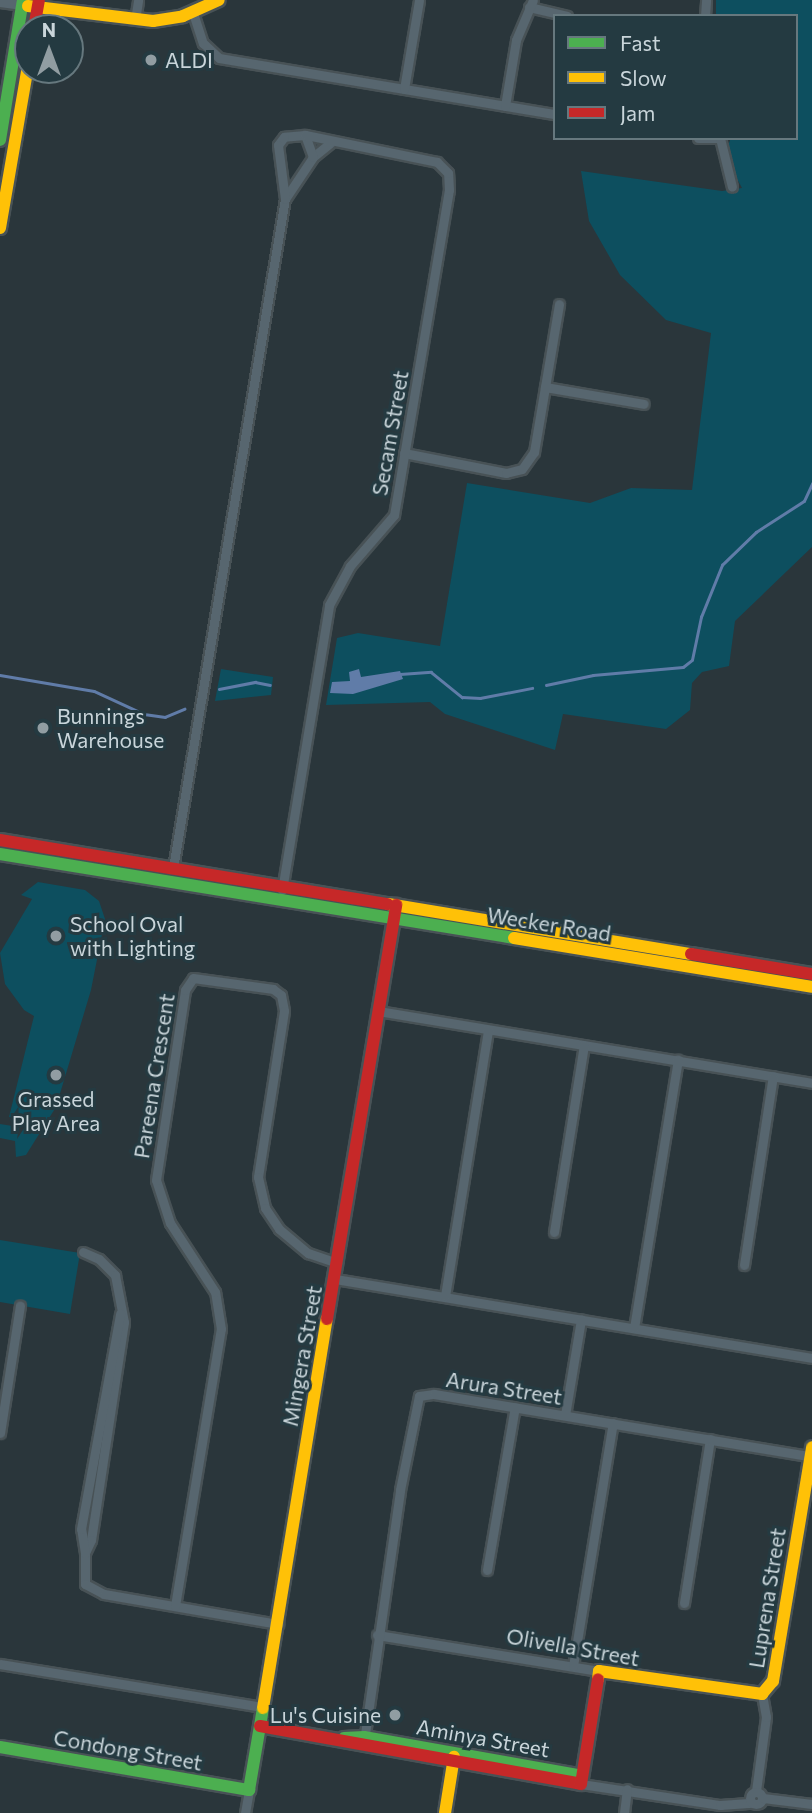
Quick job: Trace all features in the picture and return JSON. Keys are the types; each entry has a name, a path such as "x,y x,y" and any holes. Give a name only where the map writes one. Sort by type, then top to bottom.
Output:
{"street":[{"path":"135,20 138,0"},
{"path":"0,2 38,3 135,20 172,19 193,13 219,0"},
{"path":"404,89 419,0"},
{"path":"0,139 22,3"},
{"path":"505,106 516,40 531,3 561,14"},
{"path":"193,13 203,43 219,58 553,114"},
{"path":"0,228 25,84"},
{"path":"305,135 313,157"},
{"path":"173,868 285,199 278,145 284,137 305,135 330,142"},
{"path":"720,140 732,187"},
{"path":"285,199 313,157 330,142"},
{"name":"Secam Street","path":"282,892 329,605 350,565 394,515 449,173 437,162 330,142"},
{"path":"404,453 506,473 522,469 534,452 559,304"},
{"path":"545,387 643,404"},
{"name":"Wecker Road","path":"0,840 173,868 282,892"},
{"name":"Wecker Road","path":"0,854 282,892 695,961 812,987"},
{"name":"Mingera Street","path":"245,1813 396,911"},
{"name":"Wecker Road","path":"695,961 812,974"},
{"name":"Pareena Crescent","path":"175,1606 221,1329 215,1292 170,1223 156,1180 185,990 193,978 273,989 281,995 284,1011 258,1177 265,1208 279,1229 308,1253 338,1263"},
{"path":"379,1011 812,1083"},
{"path":"445,1296 488,1030"},
{"path":"554,1232 584,1045"},
{"path":"635,1328 678,1060"},
{"path":"744,1265 773,1076"},
{"path":"83,1252 99,1259 115,1275 120,1314 81,1529 85,1553 85,1584 92,1591 278,1624"},
{"path":"335,1279 812,1358"},
{"path":"0,1433 20,1306"},
{"path":"565,1415 581,1319"},
{"name":"Arura Street","path":"364,1742 377,1635 417,1399 428,1393 710,1439 811,1452"},
{"path":"487,1570 515,1407"},
{"path":"573,1666 613,1423"},
{"path":"684,1603 710,1439"},
{"name":"Luprena Street","path":"760,1795 766,1717 762,1694 773,1681 811,1452"},
{"name":"Olivella Street","path":"377,1635 762,1694"},
{"path":"0,1664 263,1707"},
{"path":"581,1780 599,1671"},
{"name":"Aminya Street","path":"260,1726 720,1805 758,1804 760,1795"},
{"name":"Condong Street","path":"0,1747 249,1790"},
{"path":"445,1813 454,1758"},
{"path":"624,1813 627,1790"},
{"path":"760,1795 812,1804"}],"shaded area":[{"path":"716,0 812,0 812,547 735,621 729,666 702,672 692,683 690,710 666,729 563,714 555,750 445,714 430,702 326,705 337,638 358,633 440,646 467,483 590,503 631,488 692,490 711,333 666,320 620,275 589,221 581,171 722,191 742,188 724,155 730,140 798,140 798,14 716,14"},
{"path":"221,669 273,677 271,695 215,701"},
{"path":"359,669 361,677 400,671 403,679 353,694 330,693 332,682 350,681 349,672"},
{"path":"38,882 85,890 99,901 105,919 91,990 56,1107 26,1155 16,1157 15,1141 0,1138 0,1124 19,1127 17,1139 29,1121 9,1117 34,1016 24,1010 5,984 0,953 32,899 21,895"},
{"path":"0,1240 80,1253 70,1314 0,1302"}],"waterway":[{"path":"546,685 593,675 683,667 692,660 701,617 722,565 756,532 804,501 812,484"},
{"path":"400,674 431,672 462,697 480,698 532,688"},
{"path":"0,675 94,691 144,714 165,717 184,709"},
{"path":"219,689 255,682 270,685"}],"traffic: fast":[{"path":"0,140 23,0"},
{"path":"0,854 514,938"},
{"path":"0,1747 249,1790 263,1708"},
{"path":"344,1738 364,1737 582,1776"}],"traffic: slow":[{"path":"28,6 153,21 183,16 219,0"},
{"path":"0,228 25,84"},
{"path":"388,904 691,954"},
{"path":"514,938 812,987"},
{"path":"263,1708 327,1319"},
{"path":"598,1679 599,1671 762,1694 773,1681 812,1447"},
{"path":"445,1813 454,1757"}],"traffic: jam":[{"path":"36,14 39,0"},
{"path":"0,840 388,904"},
{"path":"327,1319 396,905"},
{"path":"691,954 812,974"},
{"path":"260,1726 581,1784 598,1679"}],"place":[{"name":"ALDI","path":"151,60"},
{"name":"Bunnings Warehouse","path":"43,728"},
{"name":"School Oval with Lighting","path":"56,936"},
{"name":"Grassed Play Area","path":"56,1075"},
{"name":"Lu's Cuisine","path":"395,1715"}]}
